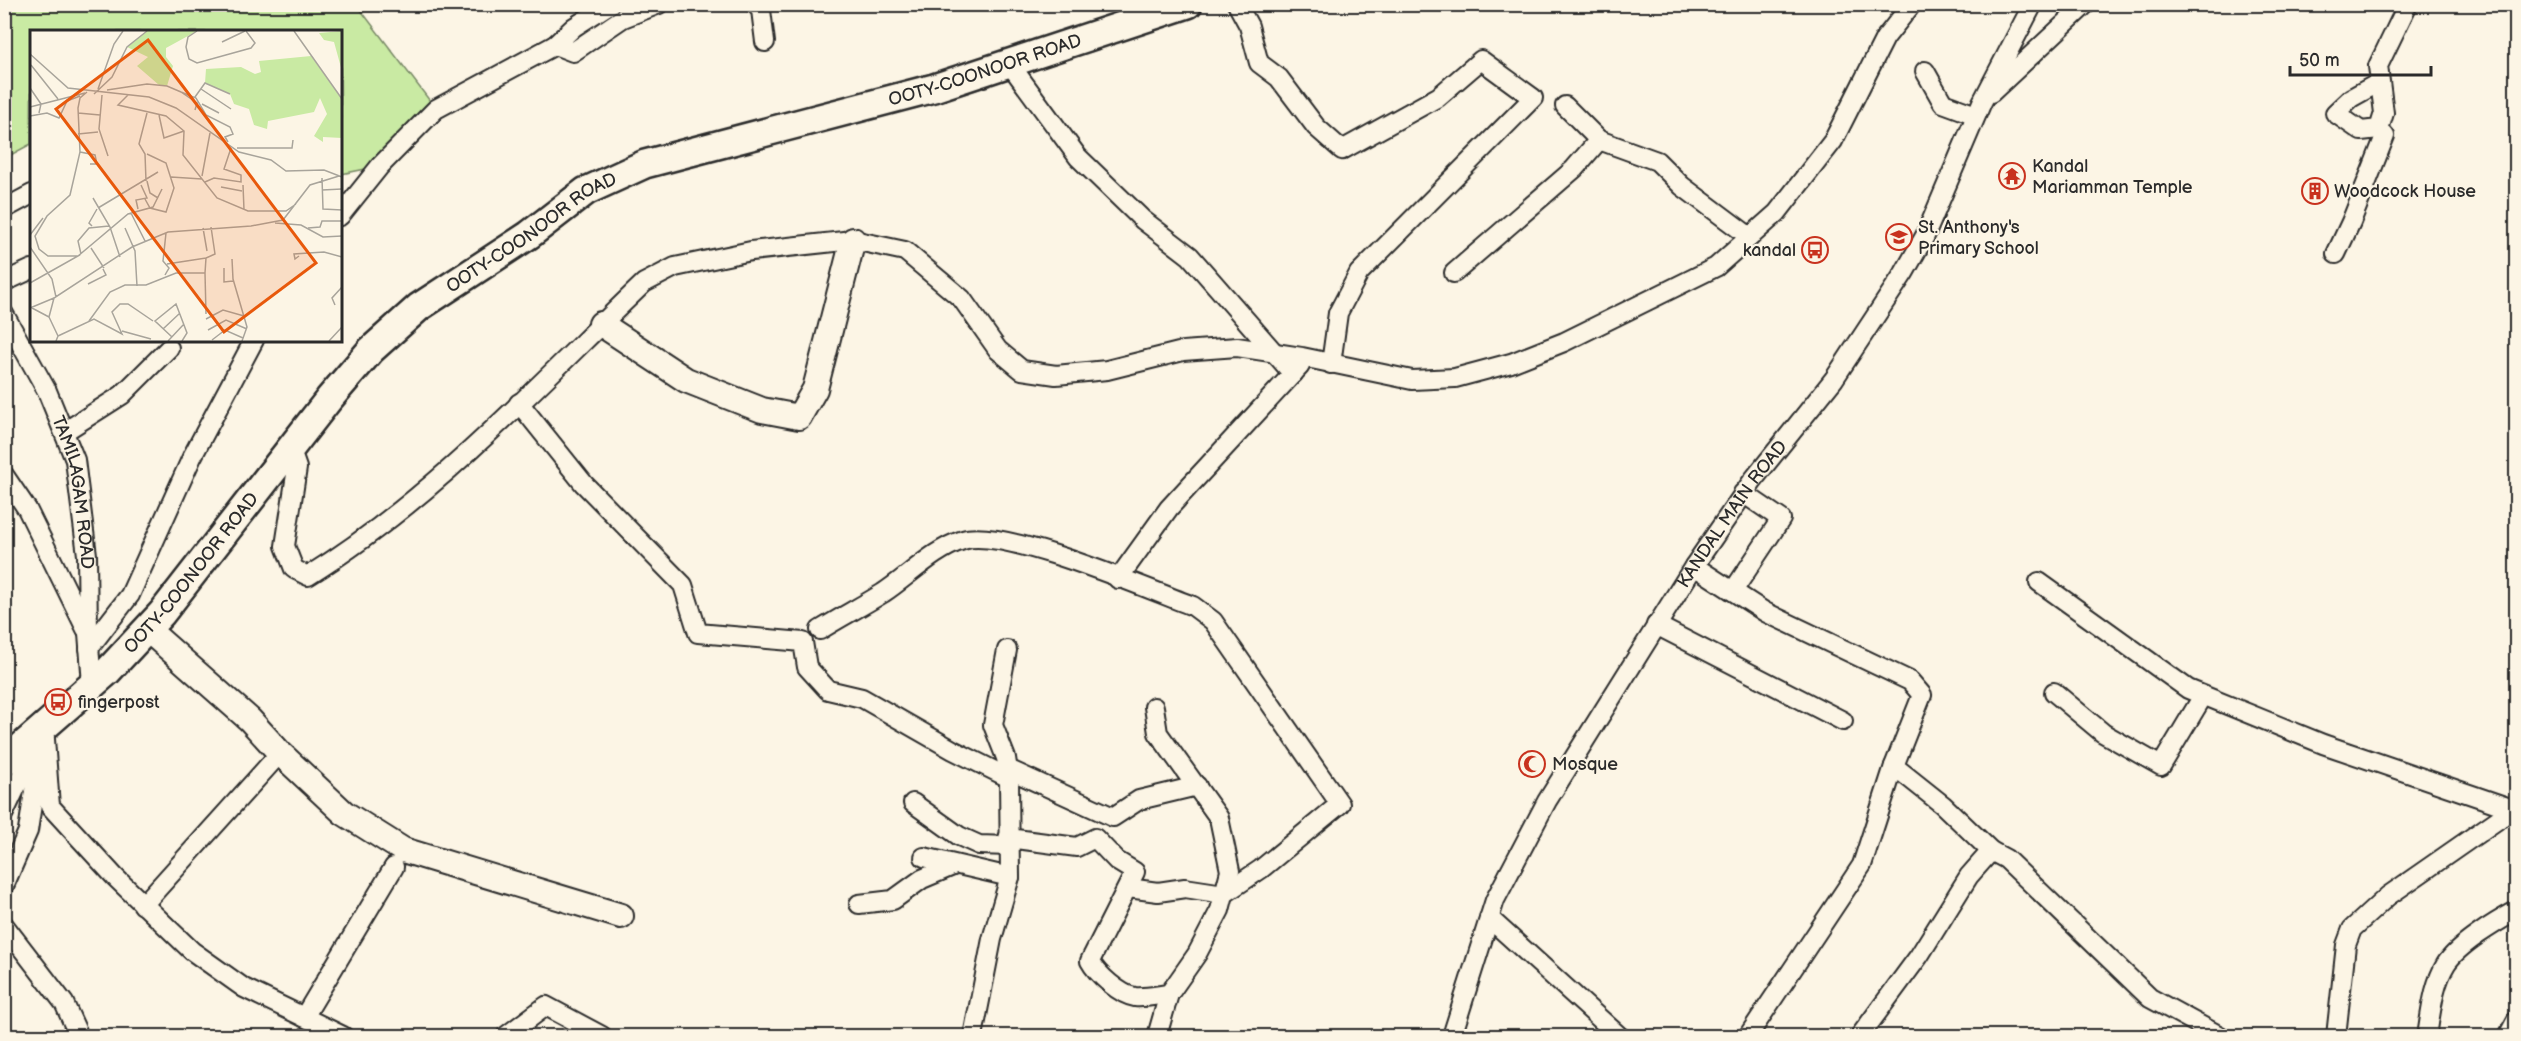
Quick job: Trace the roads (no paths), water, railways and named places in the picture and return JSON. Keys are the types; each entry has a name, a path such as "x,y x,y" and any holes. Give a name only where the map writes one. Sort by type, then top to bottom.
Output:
{"highway":[{"name":"OOTY-COONOOR ROAD","path":"4,762 92,684 147,629 214,549 290,448 371,350 419,307 528,235 586,191 645,164 934,88 1188,4"}],"main road":[{"path":"601,324 686,380 762,410 799,417 815,389 853,240"},
{"path":"147,629 250,720 280,753 344,813 403,850 621,916"}],"street":[{"path":"342,214 380,166 436,109 555,45 574,27 610,4"},
{"path":"555,45 573,52 623,18 659,4"},
{"path":"755,4 761,10 765,42"},
{"path":"1238,4 1249,27 1259,63 1279,78 1316,127 1342,150 1438,97 1481,60 1533,98 1359,273 1338,313 1331,364"},
{"path":"290,448 297,468 285,546 294,569 308,576 370,536 519,403 644,283 675,267 751,251 853,240 905,251 962,299 998,350 1022,370 1056,375 1107,370 1183,351 1237,347 1309,358 1412,380 1455,378 1511,363 1564,342 1716,267 1777,213 1833,141 1885,38 1912,4"},
{"name":"KANDAL MAIN ROAD","path":"1452,1036 1495,900 1547,801 1656,625 1743,493 1833,379 1904,273 1925,236 1979,108 2033,4"},
{"path":"1925,71 1943,104 1979,108 2086,4"},
{"path":"2379,129 2384,113 2378,82 2378,66 2408,4"},
{"path":"1009,63 1078,157 1143,220 1190,256 1293,374"},
{"path":"2378,82 2351,98 2335,113 2361,131 2379,129"},
{"path":"1565,106 1599,141 1657,161 1682,186 1750,237"},
{"path":"2336,254 2385,136 2379,129"},
{"path":"1454,273 1574,169 1599,141"},
{"path":"4,209 30,195"},
{"path":"4,282 30,270"},
{"name":"TAMILAGAM ROAD","path":"4,314 47,391 75,460 87,555 88,640 92,684"},
{"path":"4,475 27,509 88,640 130,595 192,457 253,342"},
{"path":"64,432 122,395 169,348"},
{"path":"1118,579 1169,508 1309,358"},
{"path":"519,403 584,484 683,585 698,633 803,642 807,667 828,690 862,698 1008,773 1113,817 1139,800 1197,786"},
{"path":"1733,591 1782,519 1743,493"},
{"path":"820,630 884,592 936,554 964,540 992,538 1038,550 1193,606 1213,621 1340,804 1261,869 1224,894 1174,888 1158,892 1128,888"},
{"path":"1694,566 1765,612 1910,681 1922,695 1894,766 1862,865 1749,1036"},
{"path":"2039,582 2188,689 2322,744 2515,809"},
{"path":"1656,625 1843,721"},
{"path":"972,1036 992,939 1010,878 1008,773 1006,758 993,725 1007,650"},
{"path":"2054,692 2103,733 2161,766 2203,696"},
{"path":"1154,707 1158,733 1219,818 1230,871 1220,910 1169,994 1157,1036"},
{"path":"4,813 44,726"},
{"path":"4,886 28,831 44,726"},
{"path":"44,726 50,806 143,905 192,951 244,988 343,1036"},
{"path":"143,905 280,753"},
{"path":"1894,766 1943,805 1991,851 2006,859 2150,998 2220,1036"},
{"path":"913,803 959,836 979,845 1009,842 1077,847 1095,838 1117,861 1135,872 1090,961 1094,969 1126,995 1136,997 1169,994"},
{"path":"2336,1036 2346,945 2352,929 2388,896 2515,809"},
{"path":"1860,1036 1919,956 1969,876 1991,851"},
{"path":"924,857 1010,878"},
{"path":"859,904 893,900 922,879 955,865"},
{"path":"303,1017 394,867"},
{"path":"2427,1036 2434,998 2445,966 2456,952 2517,911"},
{"path":"1489,918 1619,1036"},
{"path":"4,925 64,1003 79,1036"},
{"path":"506,1036 546,1006 602,1036"},
{"path":"2508,1036 2517,1021"}],"place":[{"name":"Kandal Mariamman Temple","path":"2012,176"},
{"name":"Woodcock House","path":"2315,191"},
{"name":"St. Anthony's Primary School","path":"1899,237"},
{"name":"kandal","path":"1815,250"},
{"name":"fingerpost","path":"58,702"},
{"name":"Mosque","path":"1532,764"}]}
